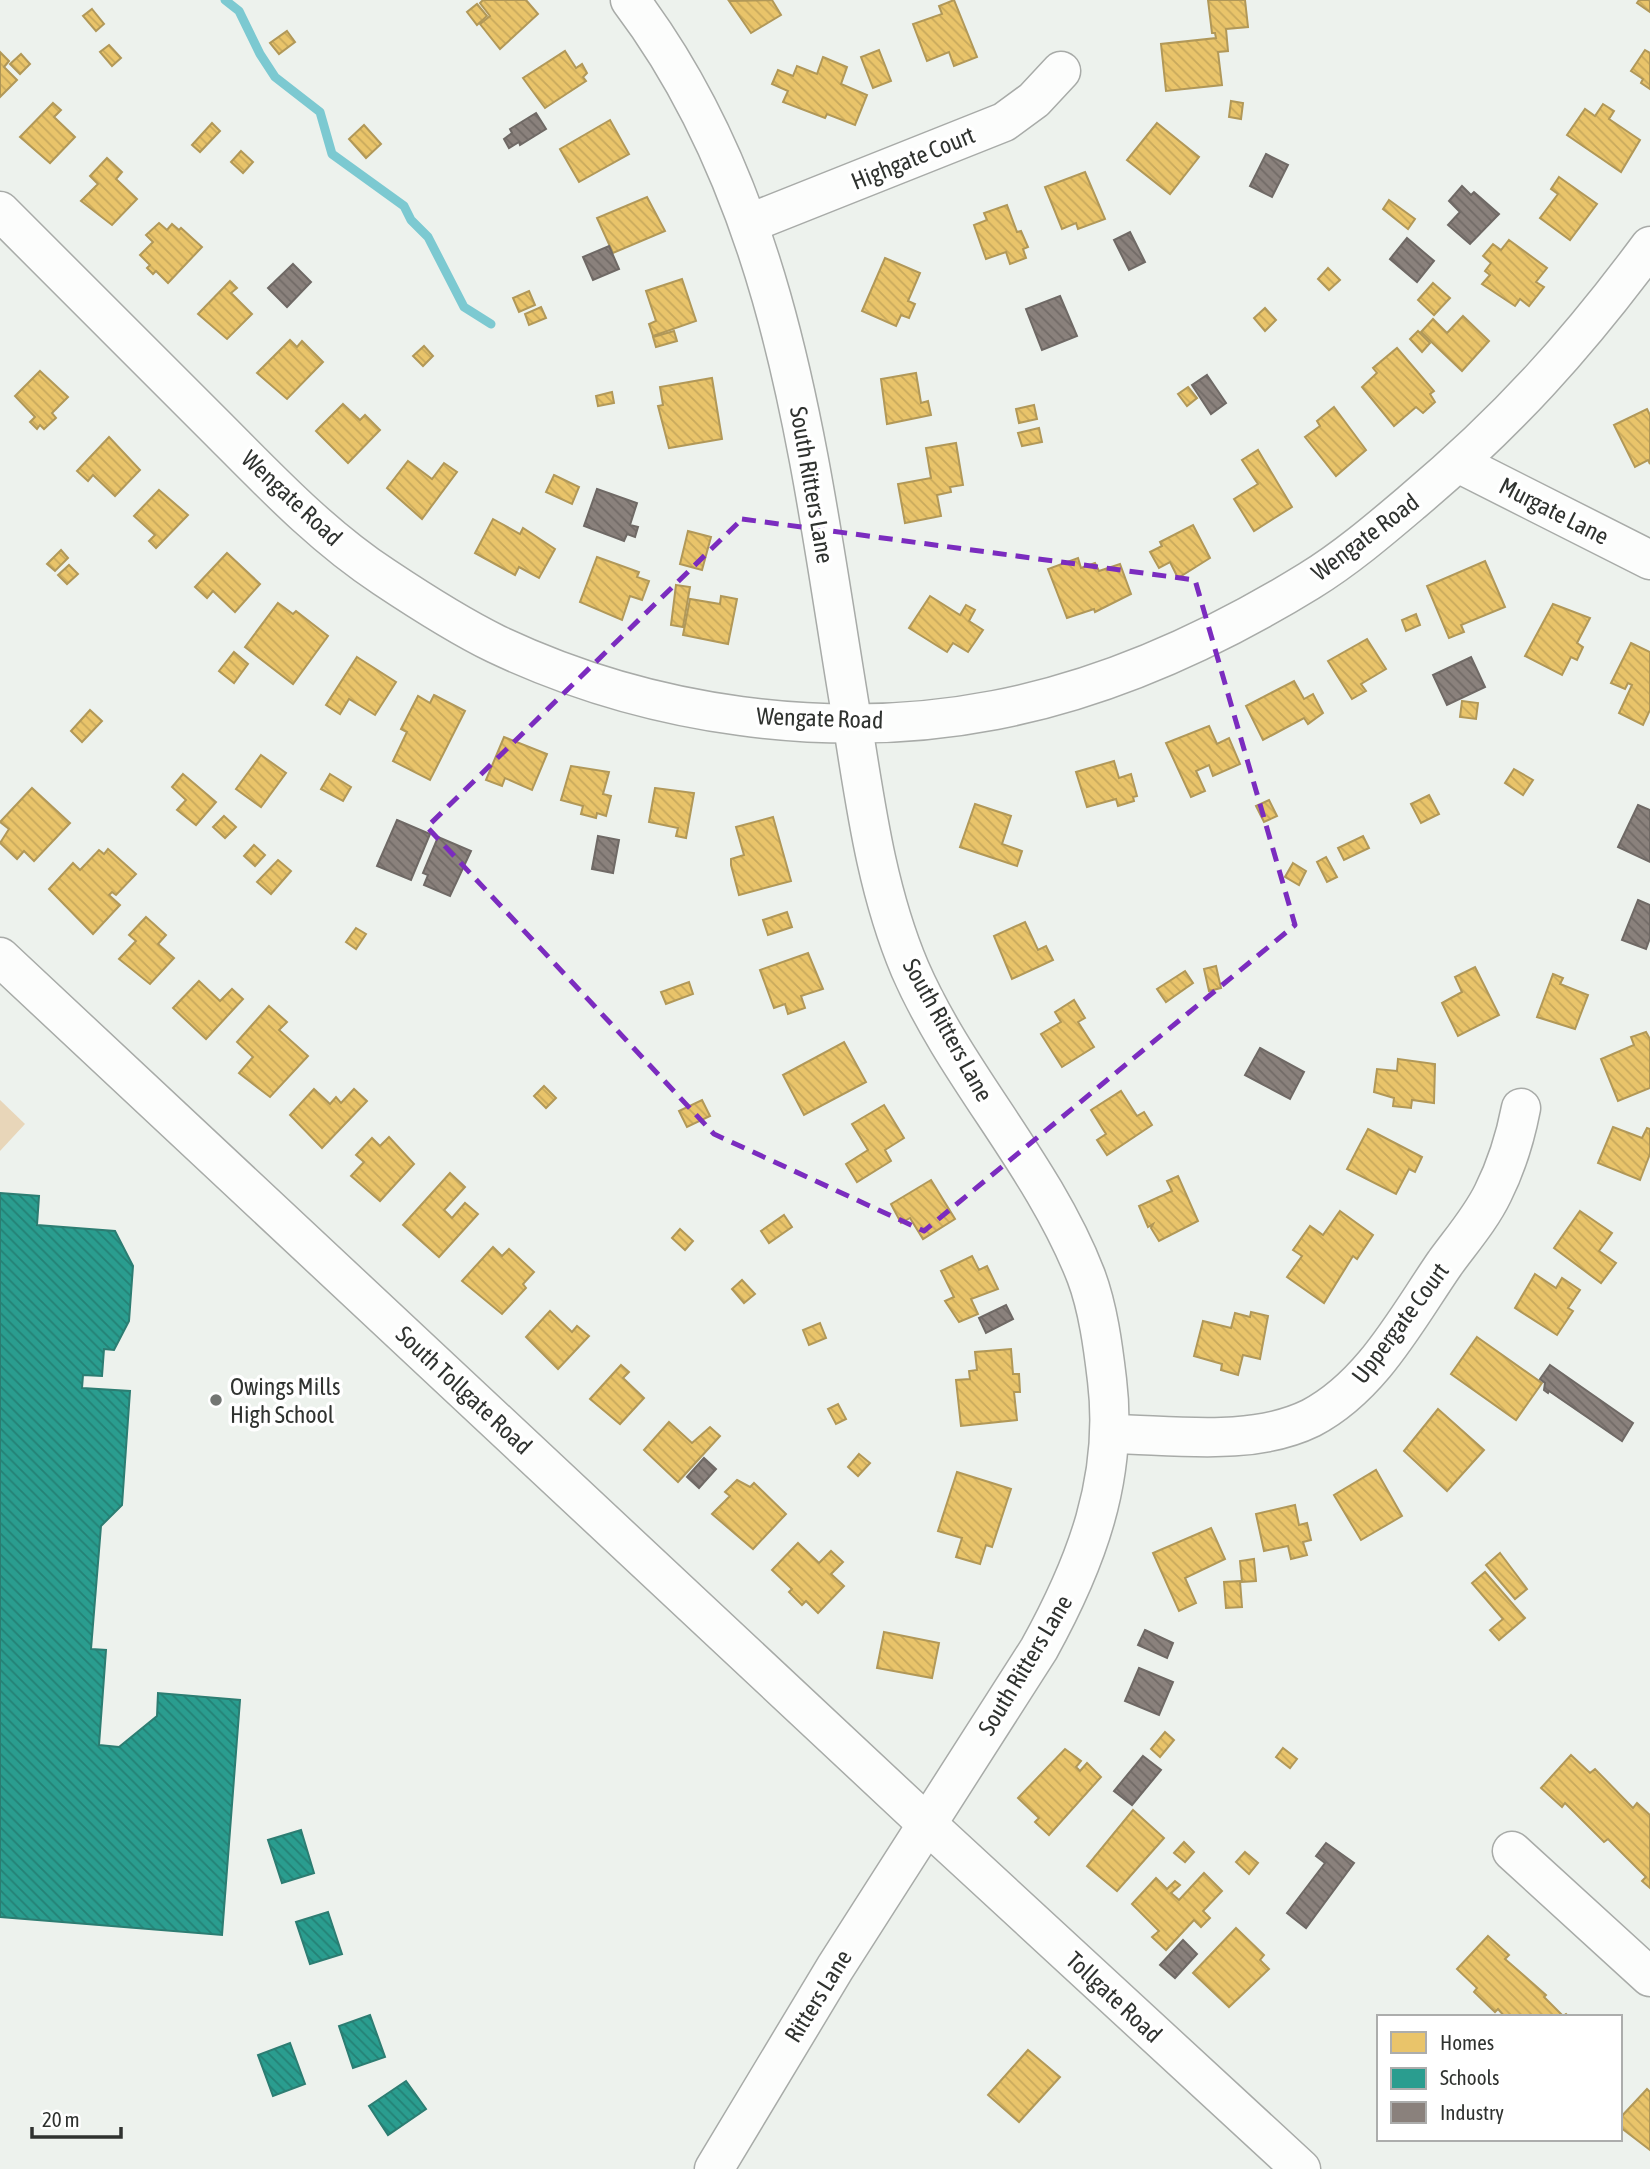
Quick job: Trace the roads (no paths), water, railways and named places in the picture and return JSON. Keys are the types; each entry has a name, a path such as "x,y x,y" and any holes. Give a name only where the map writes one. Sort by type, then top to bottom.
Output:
{"street":[{"name":"South Ritters Lane","path":"630,0 693,100 750,223 783,332 807,449 870,837 886,901 911,971 946,1034 1039,1181 1087,1279 1098,1321 1112,1434 1103,1488 1087,1546 1066,1600 1039,1649 927,1824"},
{"name":"Highgate Court","path":"750,223 1004,122 1034,100 1061,71"},
{"name":"Wengate Road","path":"0,211 320,528 379,574 443,614 507,648 564,671 645,696 708,711 852,724 995,710 1069,691 1153,661 1236,622 1311,580 1378,531 1517,408 1566,355 1650,246"},
{"name":"Murgate Lane","path":"1458,463 1650,560"},
{"name":"South Tollgate Road","path":"0,957 927,1824"},
{"name":"Uppergate Court","path":"1112,1434 1236,1436 1276,1430 1310,1418 1338,1401 1381,1355 1492,1197 1512,1151 1521,1108"},
{"name":"Ritters Lane","path":"714,2169 835,1968 927,1824"},
{"name":"Tollgate Road","path":"927,1824 1301,2169"},
{"path":"1512,1851 1650,1978"}],"waterway":[{"path":"225,0 239,11 260,54 275,77 320,112 332,154 404,206 411,220 428,237 464,307 491,324"}],"place":[{"name":"Owings Mills High School","path":"216,1400"}]}
